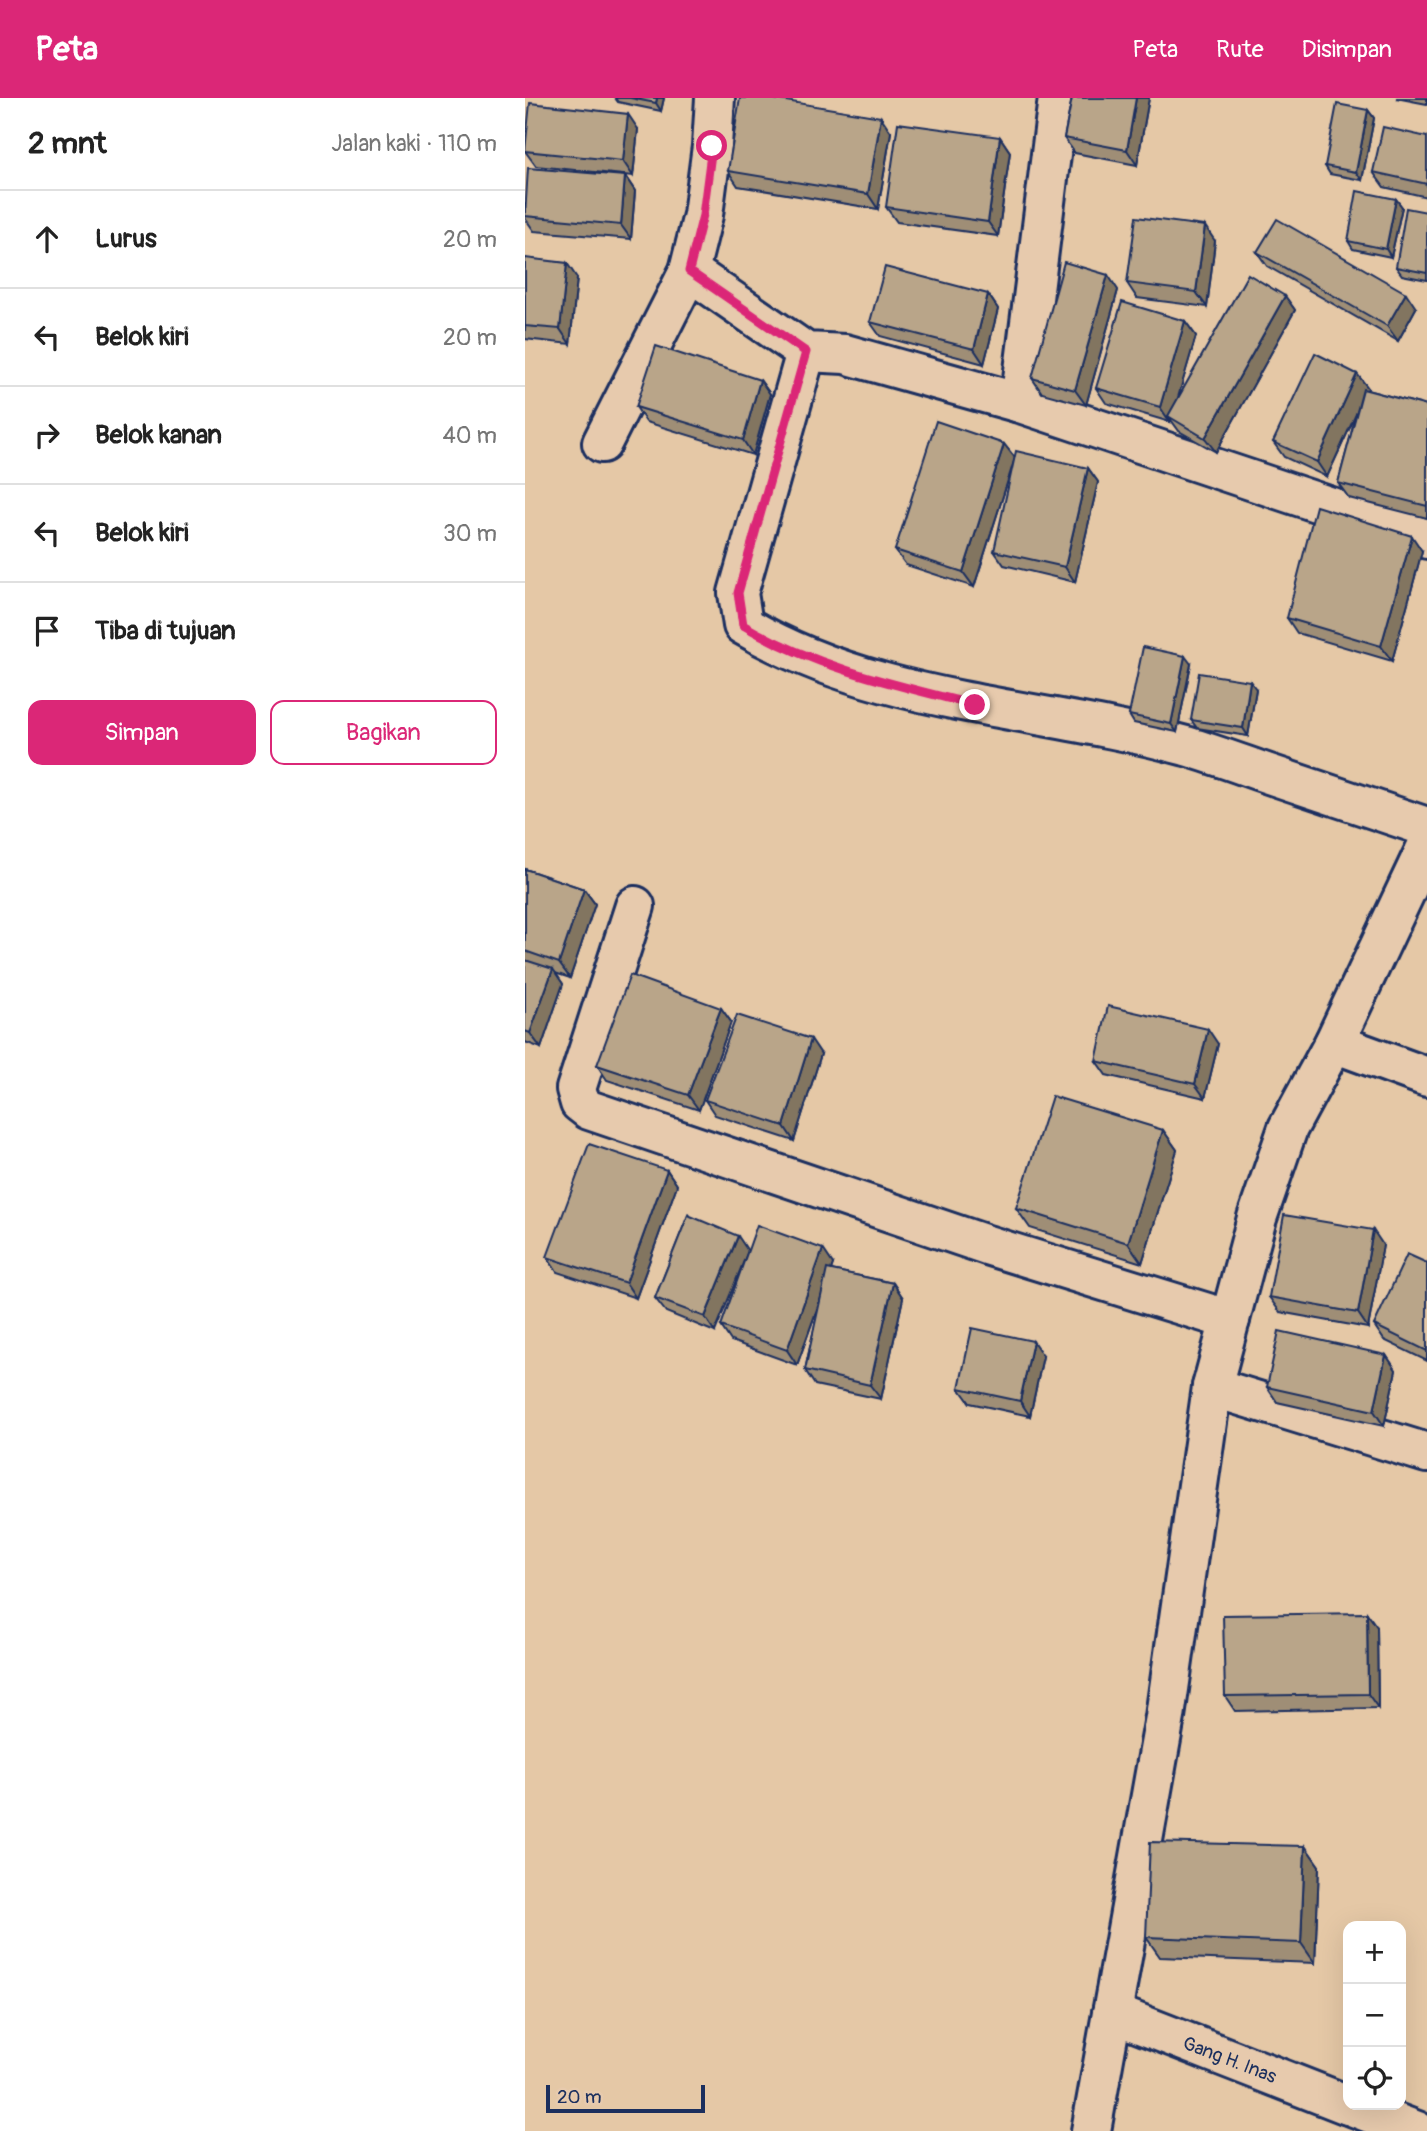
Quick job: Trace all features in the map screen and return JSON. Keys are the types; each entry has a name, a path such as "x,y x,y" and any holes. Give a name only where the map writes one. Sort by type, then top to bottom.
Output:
{"street":[{"path":"602,443 689,271 703,215 715,98"},
{"path":"1020,403 1058,98"},
{"path":"689,271 806,352 845,354 1020,403 1427,539"},
{"path":"806,352 738,593 743,625 779,646 882,682 975,705 1114,729 1187,746 1427,827"},
{"path":"1091,2131 1165,1717 1212,1387 1257,1218 1288,1129 1334,1043 1427,846"},
{"path":"635,906 576,1089 580,1103 589,1110 988,1245 1230,1320"},
{"path":"1334,1043 1427,1077"},
{"path":"1212,1387 1427,1453"},
{"name":"Gang H. Inas","path":"1112,2013 1343,2103"},
{"name":"Gang H. Inas","path":"1361,2110 1417,2131"}],"building":[{"path":"630,98 657,98 656,103"},
{"path":"740,98 768,98 881,117 868,194 728,171"},
{"path":"1072,98 1136,98 1127,150 1064,138"},
{"path":"530,103 628,114 623,161 525,151"},
{"path":"1337,104 1368,110 1356,172 1325,166"},
{"path":"898,123 1000,137 988,222 886,207"},
{"path":"1383,127 1427,137 1427,184 1373,172"},
{"path":"528,168 625,176 621,225 525,216"},
{"path":"1357,191 1396,199 1386,249 1348,241"},
{"path":"1406,208 1427,212 1427,273 1396,267"},
{"path":"1136,217 1205,226 1196,292 1127,283"},
{"path":"1277,219 1406,293 1387,326 1257,252"},
{"path":"525,258 567,263 560,329 525,326"},
{"path":"1064,262 1108,275 1075,390 1032,378"},
{"path":"885,267 988,294 974,349 870,322"},
{"path":"1248,274 1285,296 1205,438 1168,416"},
{"path":"1122,302 1185,321 1160,407 1096,388"},
{"path":"656,346 760,380 743,440 636,407"},
{"path":"1315,353 1357,374 1317,462 1273,442"},
{"path":"1363,389 1427,406 1427,506 1338,483"},
{"path":"936,421 1004,444 963,572 895,550"},
{"path":"1016,451 1088,468 1065,567 994,551"},
{"path":"1316,506 1412,536 1381,646 1287,618"},
{"path":"1143,647 1185,656 1171,724 1129,715"},
{"path":"1199,673 1250,681 1243,728 1191,720"},
{"path":"525,869 584,889 559,963 525,951"},
{"path":"525,960 553,969 530,1033 525,1031"},
{"path":"630,975 721,1008 688,1095 597,1065"},
{"path":"1108,1006 1208,1029 1195,1084 1096,1061"},
{"path":"737,1015 811,1039 784,1126 705,1100"},
{"path":"1052,1096 1163,1130 1128,1243 1016,1208"},
{"path":"589,1144 667,1170 626,1283 547,1257"},
{"path":"688,1215 738,1236 705,1317 655,1298"},
{"path":"1284,1215 1373,1230 1358,1313 1269,1297"},
{"path":"757,1225 823,1249 787,1350 721,1326"},
{"path":"1407,1254 1427,1263 1427,1351 1374,1325"},
{"path":"827,1269 893,1283 870,1385 805,1370"},
{"path":"972,1328 1033,1341 1020,1401 959,1388"},
{"path":"1279,1331 1386,1355 1374,1411 1267,1387"},
{"path":"1367,1613 1368,1694 1225,1696 1223,1615"},
{"path":"1150,1842 1305,1846 1301,1943 1146,1937"}],"route":[{"path":"712,146 703,215 689,271 806,352 738,593 743,625 779,646 882,682 975,705"}]}
